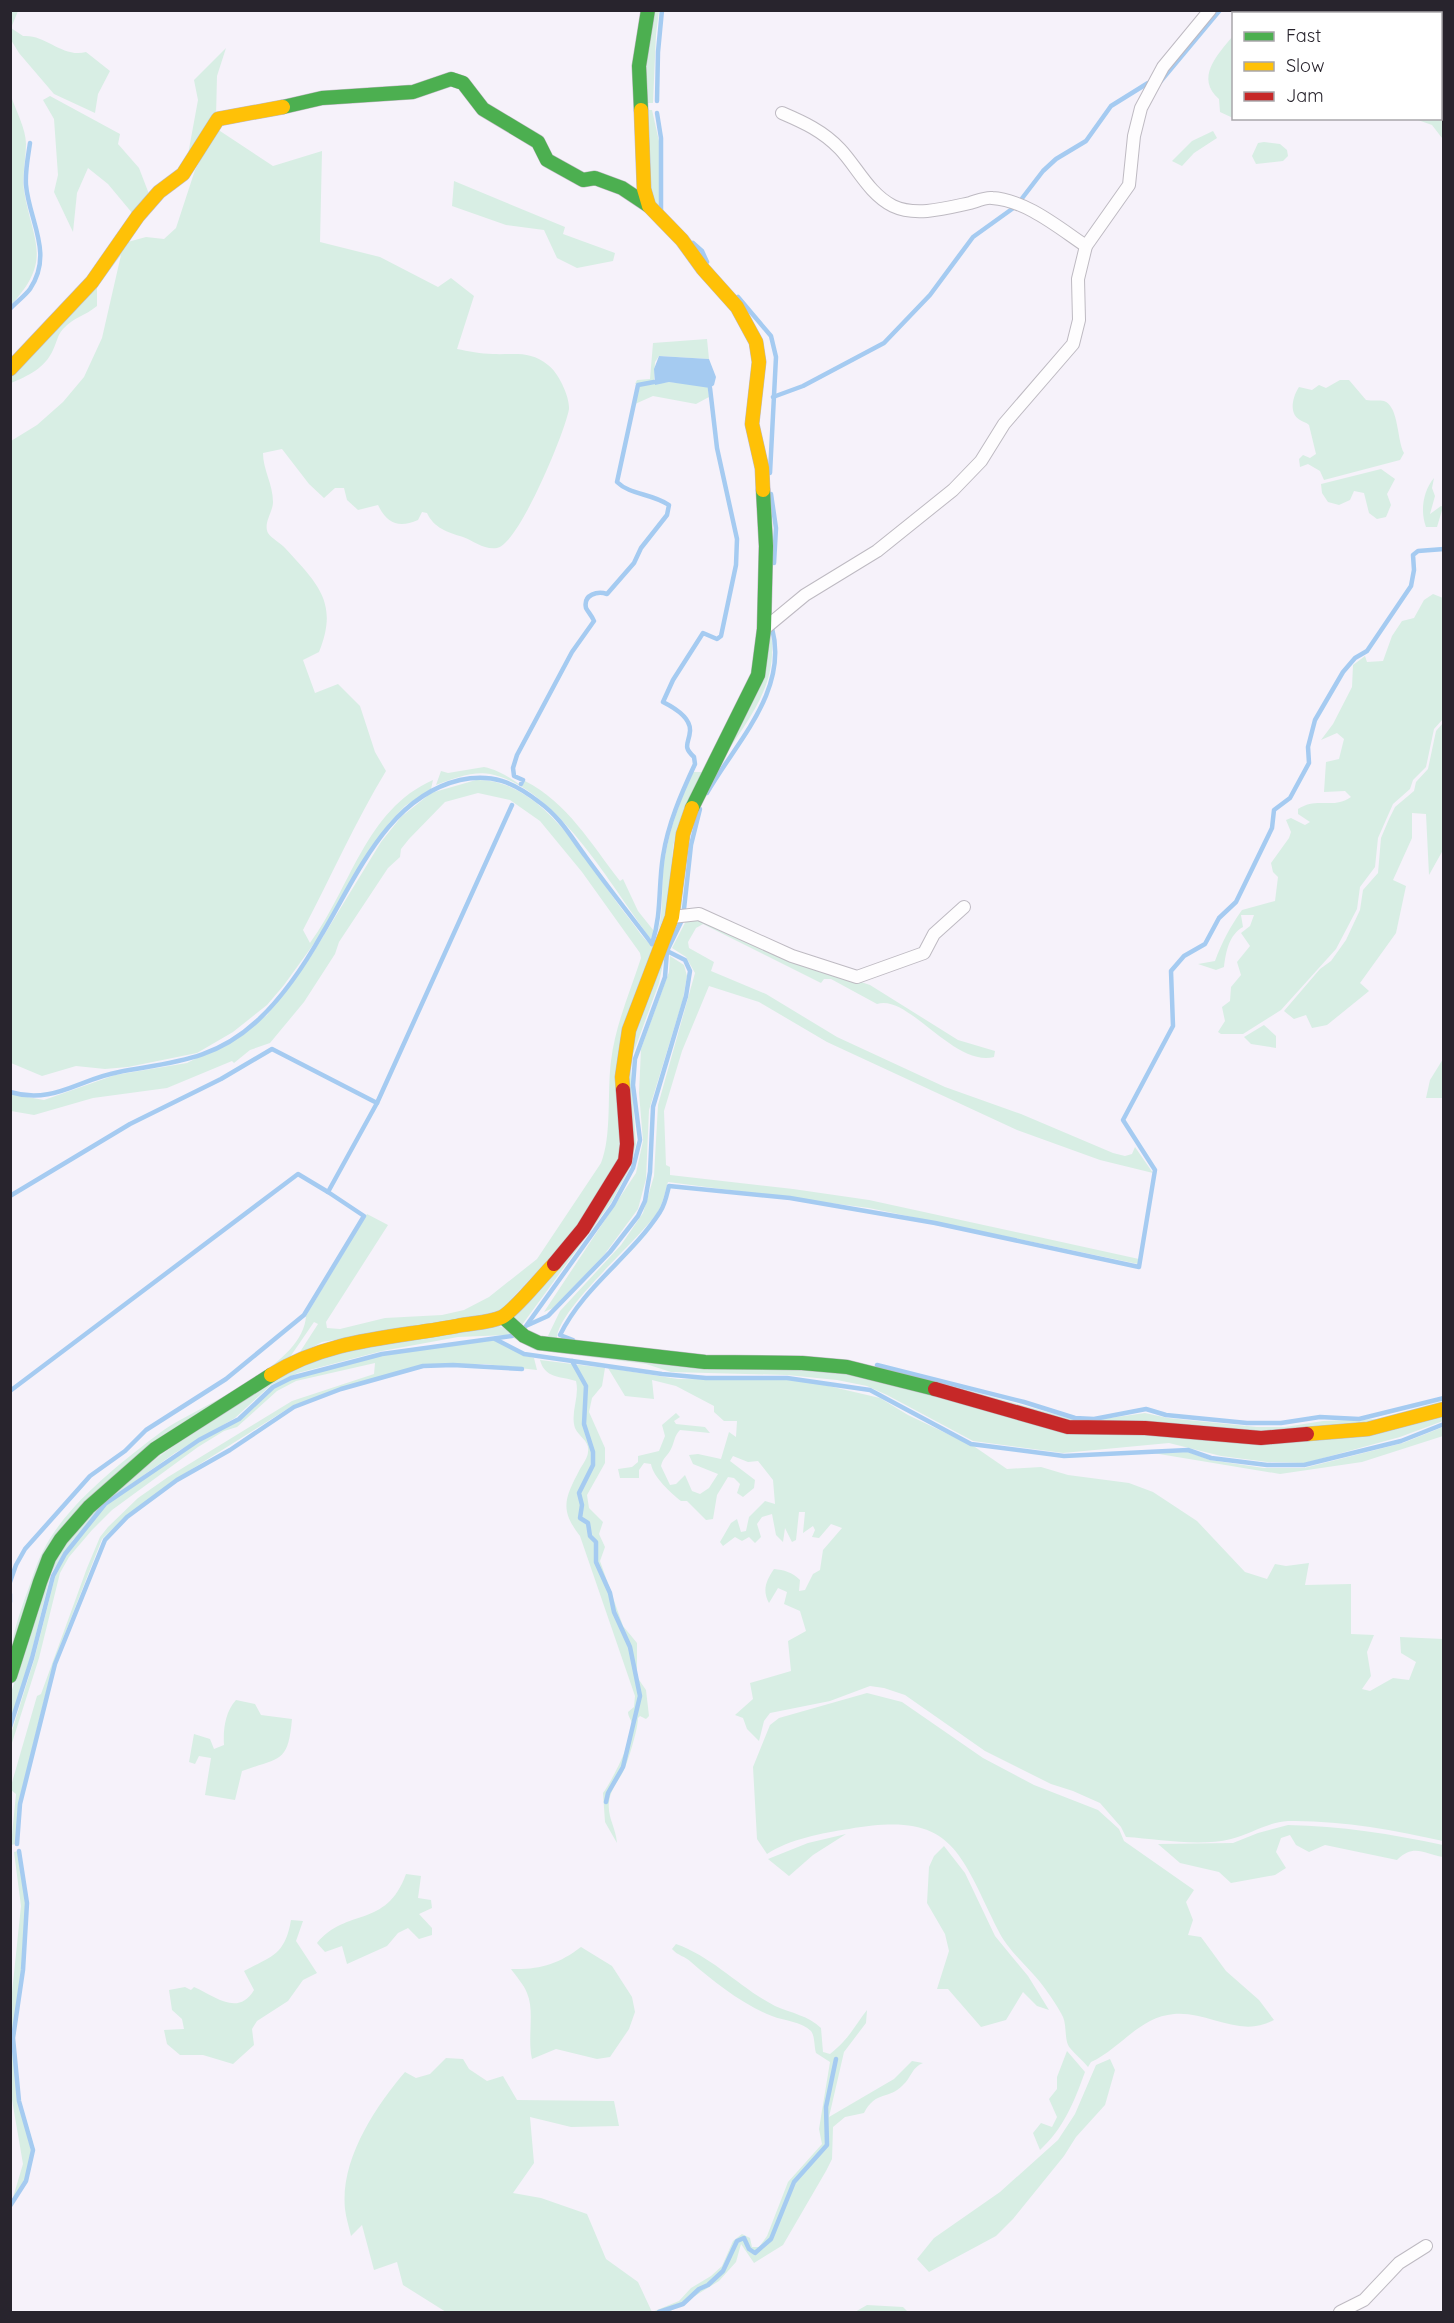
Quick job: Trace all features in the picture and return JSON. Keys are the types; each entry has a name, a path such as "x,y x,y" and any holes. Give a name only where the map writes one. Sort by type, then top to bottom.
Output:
{"street":[{"path":"648,10 639,66 644,189 649,206"},
{"path":"764,629 806,595 877,551 953,490 981,461 1004,424 1073,344 1079,320 1078,279 1086,246 1119,202 1129,184 1134,136 1141,108 1152,83 1209,10"},
{"path":"10,369 92,282 138,216 159,192 183,174 218,119 259,113 322,98 413,92 451,79 463,83 483,109 538,142 547,160 583,180 595,178 622,188 649,206 682,240 703,269 737,306 756,342 759,362 752,424 762,468 766,508 762,657 750,695 709,769 683,834 672,917 629,1030 622,1077 627,1144 625,1161 583,1229 558,1260 503,1317 420,1334 370,1338 316,1353 288,1364 155,1449 88,1507 61,1539 49,1558 40,1582 10,1676"},
{"path":"782,113 812,126 826,136 840,149 876,193 894,206 936,211 991,197 1016,205 1042,218 1086,246"},
{"path":"672,917 699,914 803,960 857,977 924,953 934,934 964,907"},
{"path":"503,1317 524,1336 539,1343 705,1362 802,1363 847,1367 895,1377 1068,1427 1145,1428 1261,1438 1296,1437 1368,1429 1443,1409"},
{"path":"1340,2313 1364,2300 1399,2263 1426,2246"}],"green space":[{"path":"11,10 18,11 11,28"},
{"path":"651,11 659,11 653,103 645,103 644,60"},
{"path":"11,28 23,36 39,38 69,52 86,52 110,71 98,94 95,113 54,94 19,53 11,40"},
{"path":"1232,37 1232,118 1220,112 1219,99 1209,83 1211,67"},
{"path":"1443,43 1442,138 1432,125 1418,120 1442,120"},
{"path":"226,48 217,76 216,117 187,160 198,100 194,80"},
{"path":"11,96 26,138 24,190 37,249 32,275 11,305"},
{"path":"50,96 120,134 118,144 139,168 149,194 133,214 108,184 88,168 77,193 73,232 54,192 58,175 54,119 43,100"},
{"path":"644,110 652,110 659,141 659,211 652,201"},
{"path":"217,129 273,166 322,151 320,242 380,257 438,287 451,278 474,296 457,349 484,354 522,354 541,360 552,368 559,379 568,398 569,409 540,486 517,528 506,542 497,548 483,546 446,531 437,526 427,513 422,512 418,520 399,524 385,516 378,505 358,510 347,500 344,488 335,488 324,498 309,484 282,449 263,453 273,502 267,525 268,533 283,546 316,584 326,607 325,635 319,652 303,660 315,693 338,684 360,706 375,752 386,771 353,830 303,930 310,943 375,830 391,810 410,793 433,780 431,789 405,806 390,822 373,845 318,938 284,985 267,1005 233,1032 197,1053 128,1067 105,1069 76,1066 42,1076 11,1063 11,441 37,425 63,402 84,377 102,338 121,255 97,287 97,306 63,329 50,356 41,367 11,383 11,375 124,243 146,237 164,239 176,228 195,170"},
{"path":"1213,131 1217,138 1194,153 1182,166 1172,161 1192,141"},
{"path":"1258,143 1280,144 1287,150 1288,156 1283,161 1256,164 1252,156"},
{"path":"454,181 565,227 563,234 615,253 613,261 577,268 557,258 544,230 506,225 452,206"},
{"path":"707,339 709,359 659,356 655,362 654,381 635,384 637,380 650,379 653,343"},
{"path":"1340,380 1349,380 1366,400 1384,401 1389,404 1395,416 1404,453 1400,460 1324,480 1320,471 1308,464 1300,467 1299,459 1303,455 1310,458 1316,454 1309,425 1296,417 1293,404 1299,387 1312,390 1319,385 1326,388"},
{"path":"669,382 705,385 708,387 709,397 696,404 653,396 635,404 639,386"},
{"path":"1381,469 1395,479 1387,494 1391,505 1386,517 1377,519 1369,513 1364,493 1354,491 1350,500 1339,505 1328,502 1322,493 1321,484"},
{"path":"1434,478 1432,488 1435,496 1430,514 1441,506 1443,507 1437,527 1426,527 1423,514 1424,501 1427,489"},
{"path":"1433,594 1443,598 1443,719 1434,729 1426,767 1413,780 1410,789 1393,804 1378,838 1375,867 1360,887 1357,909 1336,949 1281,1010 1243,1034 1221,1034 1218,1032 1225,1021 1222,1007 1230,1001 1231,987 1241,975 1237,962 1250,946 1241,933 1250,926 1254,915 1241,915 1243,927 1231,939 1224,967 1216,970 1198,964 1215,961 1220,947 1242,910 1275,901 1278,877 1273,872 1271,863 1289,838 1291,832 1286,820 1291,818 1305,825 1310,822 1298,814 1298,809 1312,803 1338,803 1351,797 1345,791 1324,792 1326,762 1339,759 1344,739 1337,733 1321,740 1333,724 1352,687 1353,665 1365,656 1367,662 1383,661 1392,636 1402,621 1414,618 1424,600"},
{"path":"770,628 772,653 769,675 762,696 714,773 698,808 685,868 681,914 675,914 681,860 690,819 703,789 753,698 765,662 766,630"},
{"path":"1443,723 1443,850 1429,875 1426,814 1412,813 1412,838 1393,880 1406,886 1396,933 1360,983 1369,991 1327,1025 1312,1028 1306,1015 1294,1019 1284,1011 1320,969 1331,961 1346,940 1360,910 1363,890 1378,873 1381,838 1389,819 1395,807 1414,791 1416,782 1428,769 1436,731"},
{"path":"484,767 509,777 522,786 525,781 540,790 578,825 620,881 623,879 638,911 654,931 651,939 581,842 538,798 515,783 483,773 456,778 436,785 441,771 448,773"},
{"path":"693,772 702,772 677,828 673,847 668,908 658,931 667,846 676,813"},
{"path":"476,780 501,783 524,794 544,810 564,830 640,934 655,948 640,983 620,1124 619,1161 581,1224 503,1308 490,1315 322,1342 298,1355 318,1324 314,1322 290,1357 63,1529 11,1660 15,1628 35,1569 53,1534 65,1518 95,1486 161,1432 246,1383 269,1368 287,1352 300,1335 306,1316 367,1214 388,1225 326,1322 327,1328 340,1329 385,1318 442,1315 464,1310 489,1297 537,1259 601,1163 607,1140 613,1048 619,1022 641,958 640,953 582,872 540,821 510,800 478,793 445,802 409,839 401,849 400,857 388,868 339,942 335,954 304,1002 270,1043 250,1050 234,1063 232,1061 167,1088 93,1098 34,1115 11,1111 11,1094 44,1100 115,1075 187,1063 238,1037 267,1015 310,958 381,842 401,817 431,793"},
{"path":"688,917 700,918 792,959 870,985 958,1040 995,1051 994,1057 978,1057 963,1051 947,1042 903,1009 889,1004 877,1004 831,979 824,979 821,983 703,924 696,928 688,942 689,948 714,962 711,971 766,994 837,1037 945,1087 1021,1114 1113,1153 1125,1156 1132,1154 1135,1147 1153,1173 1100,1160 1017,1130 827,1042 759,1002 709,986 682,1051 664,1111 666,1165 670,1167 670,1175 869,1200 1139,1259 1138,1264 869,1208 668,1182 657,1213 569,1312 560,1328 557,1340 712,1357 844,1361 898,1371 1076,1420 1089,1421 1145,1413 1168,1418 1257,1427 1285,1427 1323,1421 1376,1419 1443,1401 1443,1405 1370,1426 1277,1434 1206,1431 1149,1424 1089,1426 1046,1419 971,1396 856,1366 804,1361 706,1359 546,1340 560,1311 621,1245 643,1213 654,1176 658,1105 695,973 686,957 672,948"},
{"path":"681,920 666,949 659,983 633,1054 631,1071 636,1144 630,1168 611,1203 519,1329 514,1318 516,1313 622,1176 629,1048 676,921"},
{"path":"670,956 684,965 687,976 683,999 649,1110 646,1179 638,1209 604,1255 553,1308 544,1312 636,1173 643,1141 639,1093 641,1049 669,972"},
{"path":"1264,1025 1276,1036 1276,1048 1251,1044 1244,1037"},
{"path":"1443,1059 1443,1098 1426,1098 1430,1080"},
{"path":"491,1324 502,1327 527,1341 556,1347 707,1365 807,1366 866,1374 1074,1434 1151,1433 1284,1441 1369,1433 1443,1416 1443,1421 1400,1437 1305,1463 1267,1462 1221,1456 1169,1443 1063,1453 973,1441 867,1386 837,1380 787,1375 671,1372 646,1364 535,1350 508,1335 458,1337 382,1351 298,1373 271,1385 235,1418 175,1453 107,1501 73,1540 51,1573 30,1658 11,1719 11,1693 48,1573 68,1540 110,1494 173,1446 296,1366 326,1354 366,1344"},
{"path":"495,1340 522,1355 534,1358 537,1370 485,1364 422,1365 338,1389 292,1406 176,1479 124,1518 102,1539 53,1664 19,1801 16,1844 11,1845 16,1794 11,1790 11,1786 37,1696 41,1694 100,1537 138,1498 168,1477 292,1401 374,1374 375,1363 296,1381 277,1391 237,1427 224,1431 198,1447 112,1510 92,1530 69,1557 60,1573 39,1658 11,1746 11,1734 34,1660 55,1577 66,1555 106,1505 199,1442 240,1420 273,1389 291,1379 382,1355"},
{"path":"540,1360 605,1368 602,1386 592,1398 589,1412 605,1448 605,1463 587,1495 589,1508 603,1522 599,1534 605,1547 600,1561 623,1626 637,1643 637,1677 646,1690 649,1716 646,1719 640,1716 638,1718 635,1737 627,1761 610,1798 609,1813 617,1843 605,1822 603,1793 626,1749 632,1731 628,1712 634,1707 635,1696 580,1536 573,1527 567,1511 568,1496 588,1452 584,1439 575,1428 576,1381 550,1374 542,1366"},
{"path":"608,1368 678,1379 789,1380 820,1384 880,1398 908,1415 975,1447 1007,1469 1041,1467 1068,1475 1129,1483 1153,1492 1197,1521 1245,1572 1267,1579 1275,1564 1286,1566 1309,1563 1305,1585 1351,1584 1351,1634 1374,1635 1367,1652 1371,1676 1362,1689 1370,1691 1393,1678 1409,1680 1416,1662 1401,1653 1400,1637 1443,1639 1443,1841 1366,1826 1307,1821 1281,1822 1219,1841 1178,1842 1126,1837 1121,1827 1100,1803 1051,1784 985,1751 905,1695 884,1688 870,1686 830,1701 770,1713 764,1721 759,1741 747,1729 743,1718 735,1715 753,1699 750,1683 791,1671 788,1641 806,1631 800,1611 784,1604 787,1592 778,1588 769,1603 765,1590 767,1582 774,1569 781,1570 791,1573 800,1580 799,1591 805,1590 813,1574 820,1570 823,1550 842,1528 831,1524 819,1538 812,1537 815,1530 813,1526 803,1533 805,1512 799,1512 796,1540 792,1542 785,1528 783,1542 776,1535 772,1514 762,1517 757,1524 761,1537 755,1543 749,1537 742,1541 735,1537 723,1546 720,1542 731,1523 737,1519 741,1532 746,1531 749,1517 765,1501 775,1504 773,1480 758,1461 748,1462 733,1456 730,1461 755,1480 754,1488 743,1497 737,1493 740,1484 734,1478 728,1477 717,1495 713,1519 706,1520 687,1501 681,1501 668,1489 655,1474 651,1464 644,1463 639,1470 639,1478 620,1478 618,1469 632,1467 638,1462 638,1456 659,1451 665,1436 662,1425 676,1413 680,1417 674,1421 676,1424 705,1427 710,1433 680,1430 661,1466 670,1485 676,1484 685,1475 692,1491 700,1494 709,1488 718,1474 693,1464 689,1455 698,1454 721,1459 729,1432 736,1437 737,1421 724,1421 714,1412 714,1406 676,1386 652,1380 654,1399 625,1396"},
{"path":"1443,1427 1443,1436 1362,1462 1280,1474 1153,1453 1188,1452 1210,1460 1264,1468 1304,1468 1403,1443"},
{"path":"867,1693 902,1702 983,1758 1034,1785 1098,1810 1119,1829 1124,1841 1194,1890 1186,1902 1193,1920 1188,1935 1201,1937 1226,1971 1259,2000 1274,2020 1249,2027 1187,2014 1162,2016 1140,2027 1091,2062 1088,2067 1068,2045 1064,2021 1055,2004 1040,1982 1014,1954 1003,1938 972,1878 947,1842 931,1832 910,1826 883,1825 806,1837 767,1854 757,1839 753,1767 770,1725 779,1718"},
{"path":"236,1700 255,1704 261,1715 292,1719 288,1744 284,1752 280,1757 242,1771 235,1800 205,1795 211,1758 199,1756 195,1764 189,1762 194,1734 210,1739 214,1749 224,1745 226,1721 229,1710"},
{"path":"1288,1825 1346,1829 1424,1841 1443,1845 1443,1857 1414,1851 1397,1860 1325,1845 1309,1852 1296,1845 1290,1835 1281,1838 1276,1852 1286,1868 1275,1875 1231,1883 1219,1872 1180,1863 1158,1844 1233,1843"},
{"path":"846,1834 813,1855 789,1876 768,1859 808,1843"},
{"path":"944,1846 965,1873 995,1936 1028,1976 1049,2010 1037,2006 1023,1992 1006,2020 981,2027 948,1989 937,1989 949,1951 945,1934 927,1903 929,1867 934,1856"},
{"path":"18,1851 26,1904 22,1971 12,2038 19,2102 31,2150 26,2179 11,2204 23,2164 10,2088 11,2002 21,1906 14,1852"},
{"path":"406,1874 421,1876 418,1898 431,1900 432,1908 419,1914 432,1928 432,1935 419,1939 408,1928 398,1933 387,1946 347,1964 342,1946 325,1952 317,1943 341,1925 377,1911 388,1903 398,1891"},
{"path":"291,1920 303,1921 296,1941 317,1973 303,1980 288,2001 257,2021 252,2029 254,2045 233,2064 203,2055 180,2055 167,2044 164,2030 184,2029 182,2019 172,2010 169,1990 185,1987 191,1990 194,1987 218,1999 234,2003 248,1998 254,1990 244,1971 270,1958 281,1948"},
{"path":"676,1944 689,1950 762,1999 816,2024 821,2028 823,2052 830,2054 837,2048 867,2010 866,2023 844,2052 829,2117 894,2079 912,2061 923,2063 916,2067 898,2090 873,2101 864,2113 845,2117 833,2127 832,2159 783,2245 754,2263 741,2244 736,2262 719,2281 669,2312 652,2312 679,2301 691,2288 711,2276 722,2266 733,2241 742,2234 750,2238 752,2247 759,2247 767,2236 788,2182 822,2144 819,2129 830,2062 816,2053 813,2036 807,2028 750,2006 672,1949"},
{"path":"581,1947 612,1966 632,1997 635,2012 629,2029 610,2057 597,2059 556,2049 532,2059 529,2000 524,1987 511,1969 548,1965 565,1958"},
{"path":"1067,2051 1085,2072 1062,2124 1040,2150 1033,2133 1041,2123 1052,2127 1057,2117 1049,2099 1057,2089 1057,2077"},
{"path":"446,2058 463,2059 469,2069 487,2081 503,2076 517,2100 614,2101 619,2126 571,2127 530,2117 534,2163 513,2193 541,2198 587,2214 606,2259 638,2282 652,2312 446,2312 403,2285 397,2262 374,2270 362,2225 351,2236 345,2209 345,2190 348,2172 362,2135 382,2101 405,2072 416,2078 430,2074"},
{"path":"1110,2059 1115,2070 1105,2105 1076,2137 1064,2156 1013,2219 996,2236 929,2272 917,2259 934,2238 1000,2192 1058,2140 1075,2114 1096,2065"},
{"path":"867,2305 903,2307 908,2312 855,2312"}],"water":[{"path":"659,356 709,359 716,377 714,385 710,388 669,382 655,385 654,369"}],"waterway":[{"path":"657,101 662,10"},
{"path":"1160,82 1220,10"},
{"path":"1020,201 1043,171 1056,159 1086,141 1111,106 1148,83"},
{"path":"657,113 661,138 661,211"},
{"path":"10,309 30,289 37,276 40,263 38,237 26,185 30,143"},
{"path":"773,397 803,386 884,343 930,295 973,237 1012,209"},
{"path":"693,243 702,251 707,262"},
{"path":"738,297 771,336 776,357 770,473"},
{"path":"521,784 523,780 514,776 513,768 517,755 572,652 594,621 586,608 587,599 596,593 607,594 634,563 641,548 667,515 669,505 628,489 617,482 638,385 654,382"},
{"path":"652,944 659,911 665,844 676,809 695,764 694,757 687,747 690,731 688,721 681,713 663,702 673,680 703,633 717,639 721,636 736,565 737,539 717,448 710,388"},
{"path":"771,494 776,528 774,563"},
{"path":"573,1340 560,1335 570,1317 648,1228 662,1209 669,1186 790,1198 935,1223 1139,1267 1155,1170 1123,1120 1173,1026 1171,971 1184,956 1205,944 1219,918 1236,902 1272,828 1274,810 1290,798 1309,763 1308,747 1315,720 1343,672 1355,658 1367,651 1411,586 1414,570 1413,555 1418,551 1444,549"},
{"path":"707,793 745,735 767,694 773,673 775,651 772,628"},
{"path":"10,1092 40,1095 66,1090 105,1075 192,1058 225,1044 241,1034 266,1012 293,980 362,864 394,821 413,803 435,789 460,780 482,778 502,781 520,789 546,808 565,828 652,944"},
{"path":"10,1391 298,1174 328,1192 377,1103 512,805"},
{"path":"684,909 691,845 700,809"},
{"path":"526,1326 613,1205 633,1168 640,1140 633,1085 635,1059 665,977 667,951 682,920"},
{"path":"528,1325 548,1316 610,1252 638,1216 645,1201 650,1172 653,1107 686,996 690,971 685,960 667,951"},
{"path":"10,1196 130,1124 221,1079 272,1049 377,1103"},
{"path":"10,1582 25,1549 90,1476 125,1451 146,1430 226,1379 304,1315 364,1216 328,1192"},
{"path":"10,1727 32,1658 53,1576 65,1554 105,1504 199,1440 239,1419 273,1387 291,1378 382,1354 512,1336"},
{"path":"495,1339 524,1354 662,1374 706,1378 787,1378 870,1390 971,1444 1064,1456 1188,1450 1211,1458 1267,1465 1304,1465 1401,1441 1444,1424"},
{"path":"572,1361 586,1386 584,1424 593,1452 593,1465 579,1493 582,1505 580,1518 588,1523 590,1536 596,1542 596,1562 610,1593 614,1612 630,1647 640,1696 623,1767 608,1793 606,1802"},
{"path":"17,1844 20,1804 55,1664 105,1540 127,1517 177,1480 230,1450 294,1407 341,1389 423,1366 453,1365 522,1369"},
{"path":"877,1365 1024,1402 1075,1418 1094,1419 1146,1409 1166,1415 1247,1423 1281,1423 1320,1417 1359,1419 1444,1398"},
{"path":"10,1594 10,1602"},
{"path":"10,2206 26,2181 33,2150 19,2101 13,2038 23,1970 27,1903 19,1851"},
{"path":"659,2312 683,2304 699,2289 708,2285 723,2271 737,2241 744,2238 749,2249 755,2253 771,2239 794,2182 827,2145 826,2107 836,2059"}],"traffic: fast":[{"path":"641,110 639,66 648,10"},
{"path":"283,107 322,98 413,92 451,79 463,83 483,109 538,142 547,160 583,180 595,178 622,188 649,206"},
{"path":"692,808 758,675 764,629 766,546 763,490"},
{"path":"503,1317 524,1336 539,1343 705,1362 802,1363 847,1367 935,1389"},
{"path":"10,1676 40,1582 49,1558 61,1539 89,1507 155,1449 271,1375"}],"traffic: slow":[{"path":"10,369 92,282 138,216 159,192 183,174 218,119 283,107"},
{"path":"641,110 644,189 649,206 682,240 703,269 737,307 756,342 759,362 752,424 762,468 763,490"},
{"path":"623,1090 622,1077 629,1030 672,917 683,834 692,808"},
{"path":"271,1375 293,1363 338,1347 497,1319 514,1308 554,1264"},
{"path":"1307,1434 1368,1429 1444,1409"}],"traffic: jam":[{"path":"554,1264 583,1229 625,1161 627,1144 623,1090"},
{"path":"935,1389 1068,1427 1145,1428 1261,1438 1307,1434"}]}
